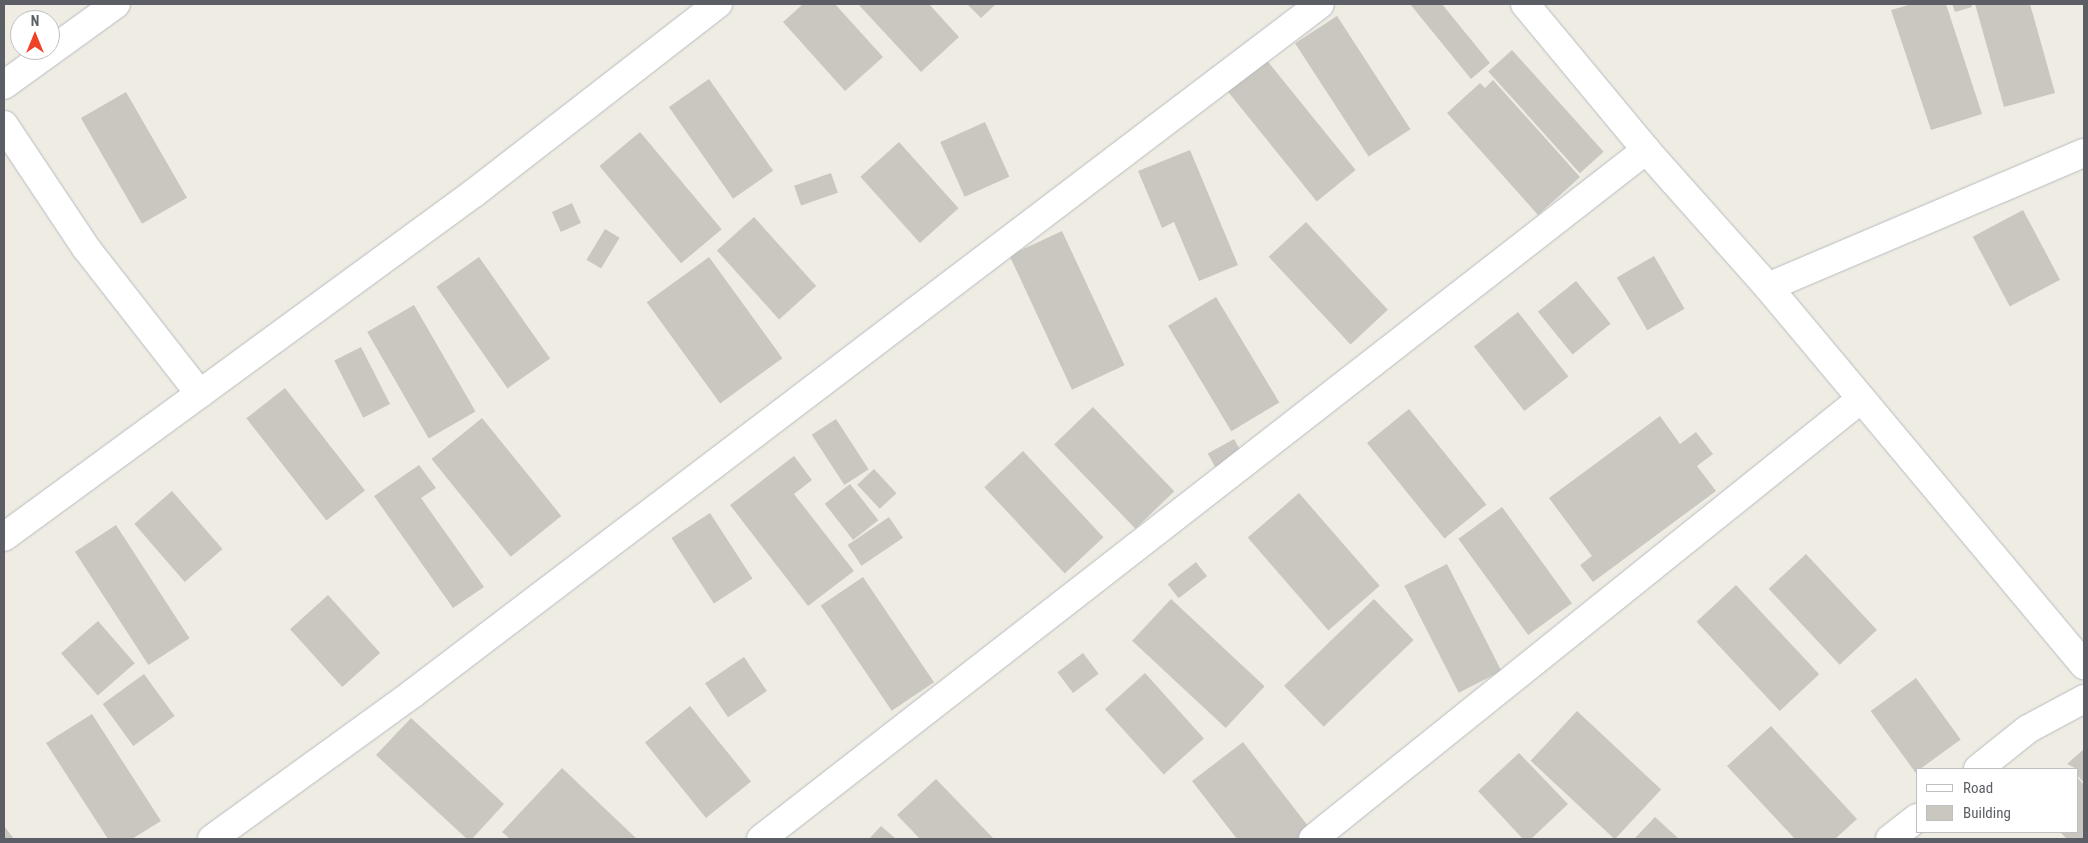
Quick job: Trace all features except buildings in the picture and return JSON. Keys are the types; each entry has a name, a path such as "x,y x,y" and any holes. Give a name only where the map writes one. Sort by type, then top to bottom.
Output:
{"street":[{"path":"4,85 116,4"},
{"path":"4,537 474,193 718,4"},
{"path":"212,839 412,694 1320,4"},
{"path":"1525,4 1646,150 1768,287 2084,666"},
{"path":"4,125 86,248 200,394"},
{"path":"761,839 1646,150"},
{"path":"1768,287 2084,153"},
{"path":"1313,839 1861,399"},
{"path":"1979,768 2028,729 2084,699"},
{"path":"1890,839 1916,819"}]}
